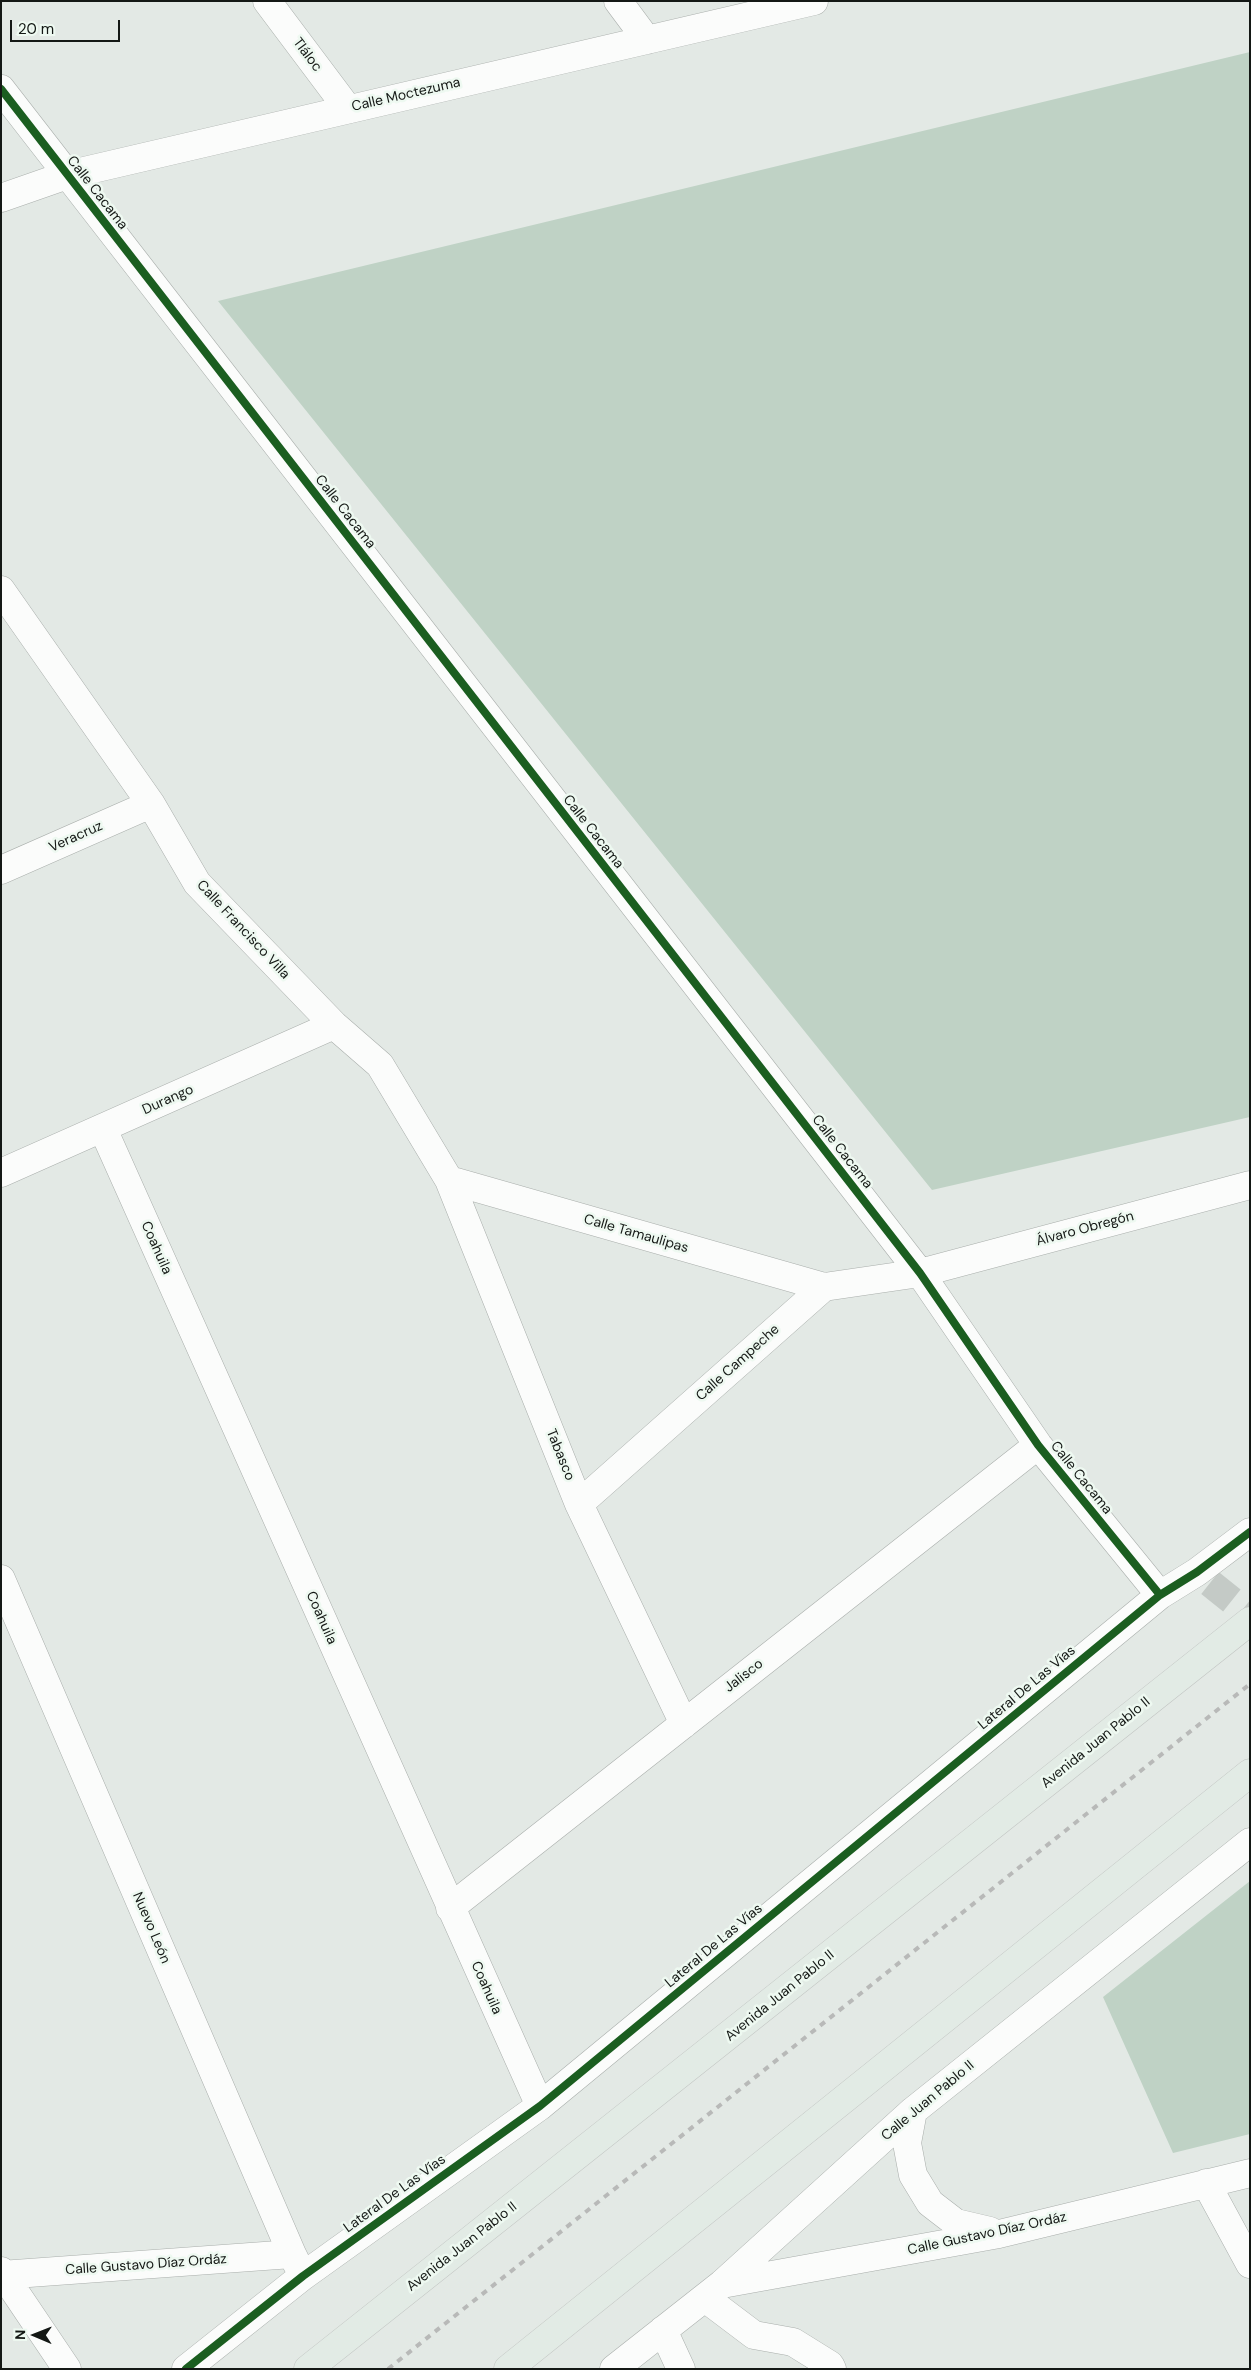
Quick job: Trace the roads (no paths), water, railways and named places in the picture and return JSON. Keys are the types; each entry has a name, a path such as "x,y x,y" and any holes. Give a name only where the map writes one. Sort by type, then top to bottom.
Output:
{"main road":[{"name":"Avenida Juan Pablo II","path":"308,2369 1250,1621"},
{"path":"508,2369 1250,1773"}],"street":[{"name":"Tláloc","path":"267,1 348,109"},
{"path":"618,1 646,40"},
{"name":"Calle Moctezuma","path":"1,198 67,175 814,1"},
{"name":"Calle Cacama","path":"1,89 920,1273 1038,1445 1160,1595"},
{"name":"Calle Francisco Villa","path":"1,590 151,804 197,883 334,1025 380,1065 449,1180"},
{"name":"Veracruz","path":"1,870 151,804"},
{"name":"Durango","path":"1,1173 334,1025"},
{"name":"Coahuila","path":"103,1129 540,2106"},
{"name":"Calle Tamaulipas","path":"449,1180 824,1287"},
{"name":"Tabasco","path":"449,1180 579,1504 684,1724"},
{"name":"Álvaro Obregón","path":"920,1273 1250,1185"},
{"path":"824,1287 920,1273"},
{"name":"Calle Campeche","path":"579,1504 824,1287"},
{"name":"Jalisco","path":"450,1908 1038,1445"},
{"name":"Lateral De Las Vías","path":"186,2369 297,2265 540,2106 1160,1595 1204,1578 1250,1532"},
{"name":"Nuevo León","path":"1,1580 297,2265"},
{"name":"Calle Juan Pablo II","path":"614,2369 714,2291 913,2111 1250,1842"},
{"path":"913,2111 907,2143 913,2176 930,2203 956,2223 999,2234"},
{"name":"Calle Gustavo Díaz Ordáz","path":"714,2291 999,2234 1250,2173"},
{"path":"1206,2183 1250,2264"},
{"name":"Calle Gustavo Díaz Ordáz","path":"2,2274 297,2265"},
{"path":"2,2274 67,2369"},
{"path":"714,2291 754,2335 793,2342 830,2364 832,2369"},
{"path":"663,2330 680,2369"}],"tunnel":[{"path":"1210,1583 1250,1615"}],"railway":[{"path":"388,2369 1250,1684"}]}
